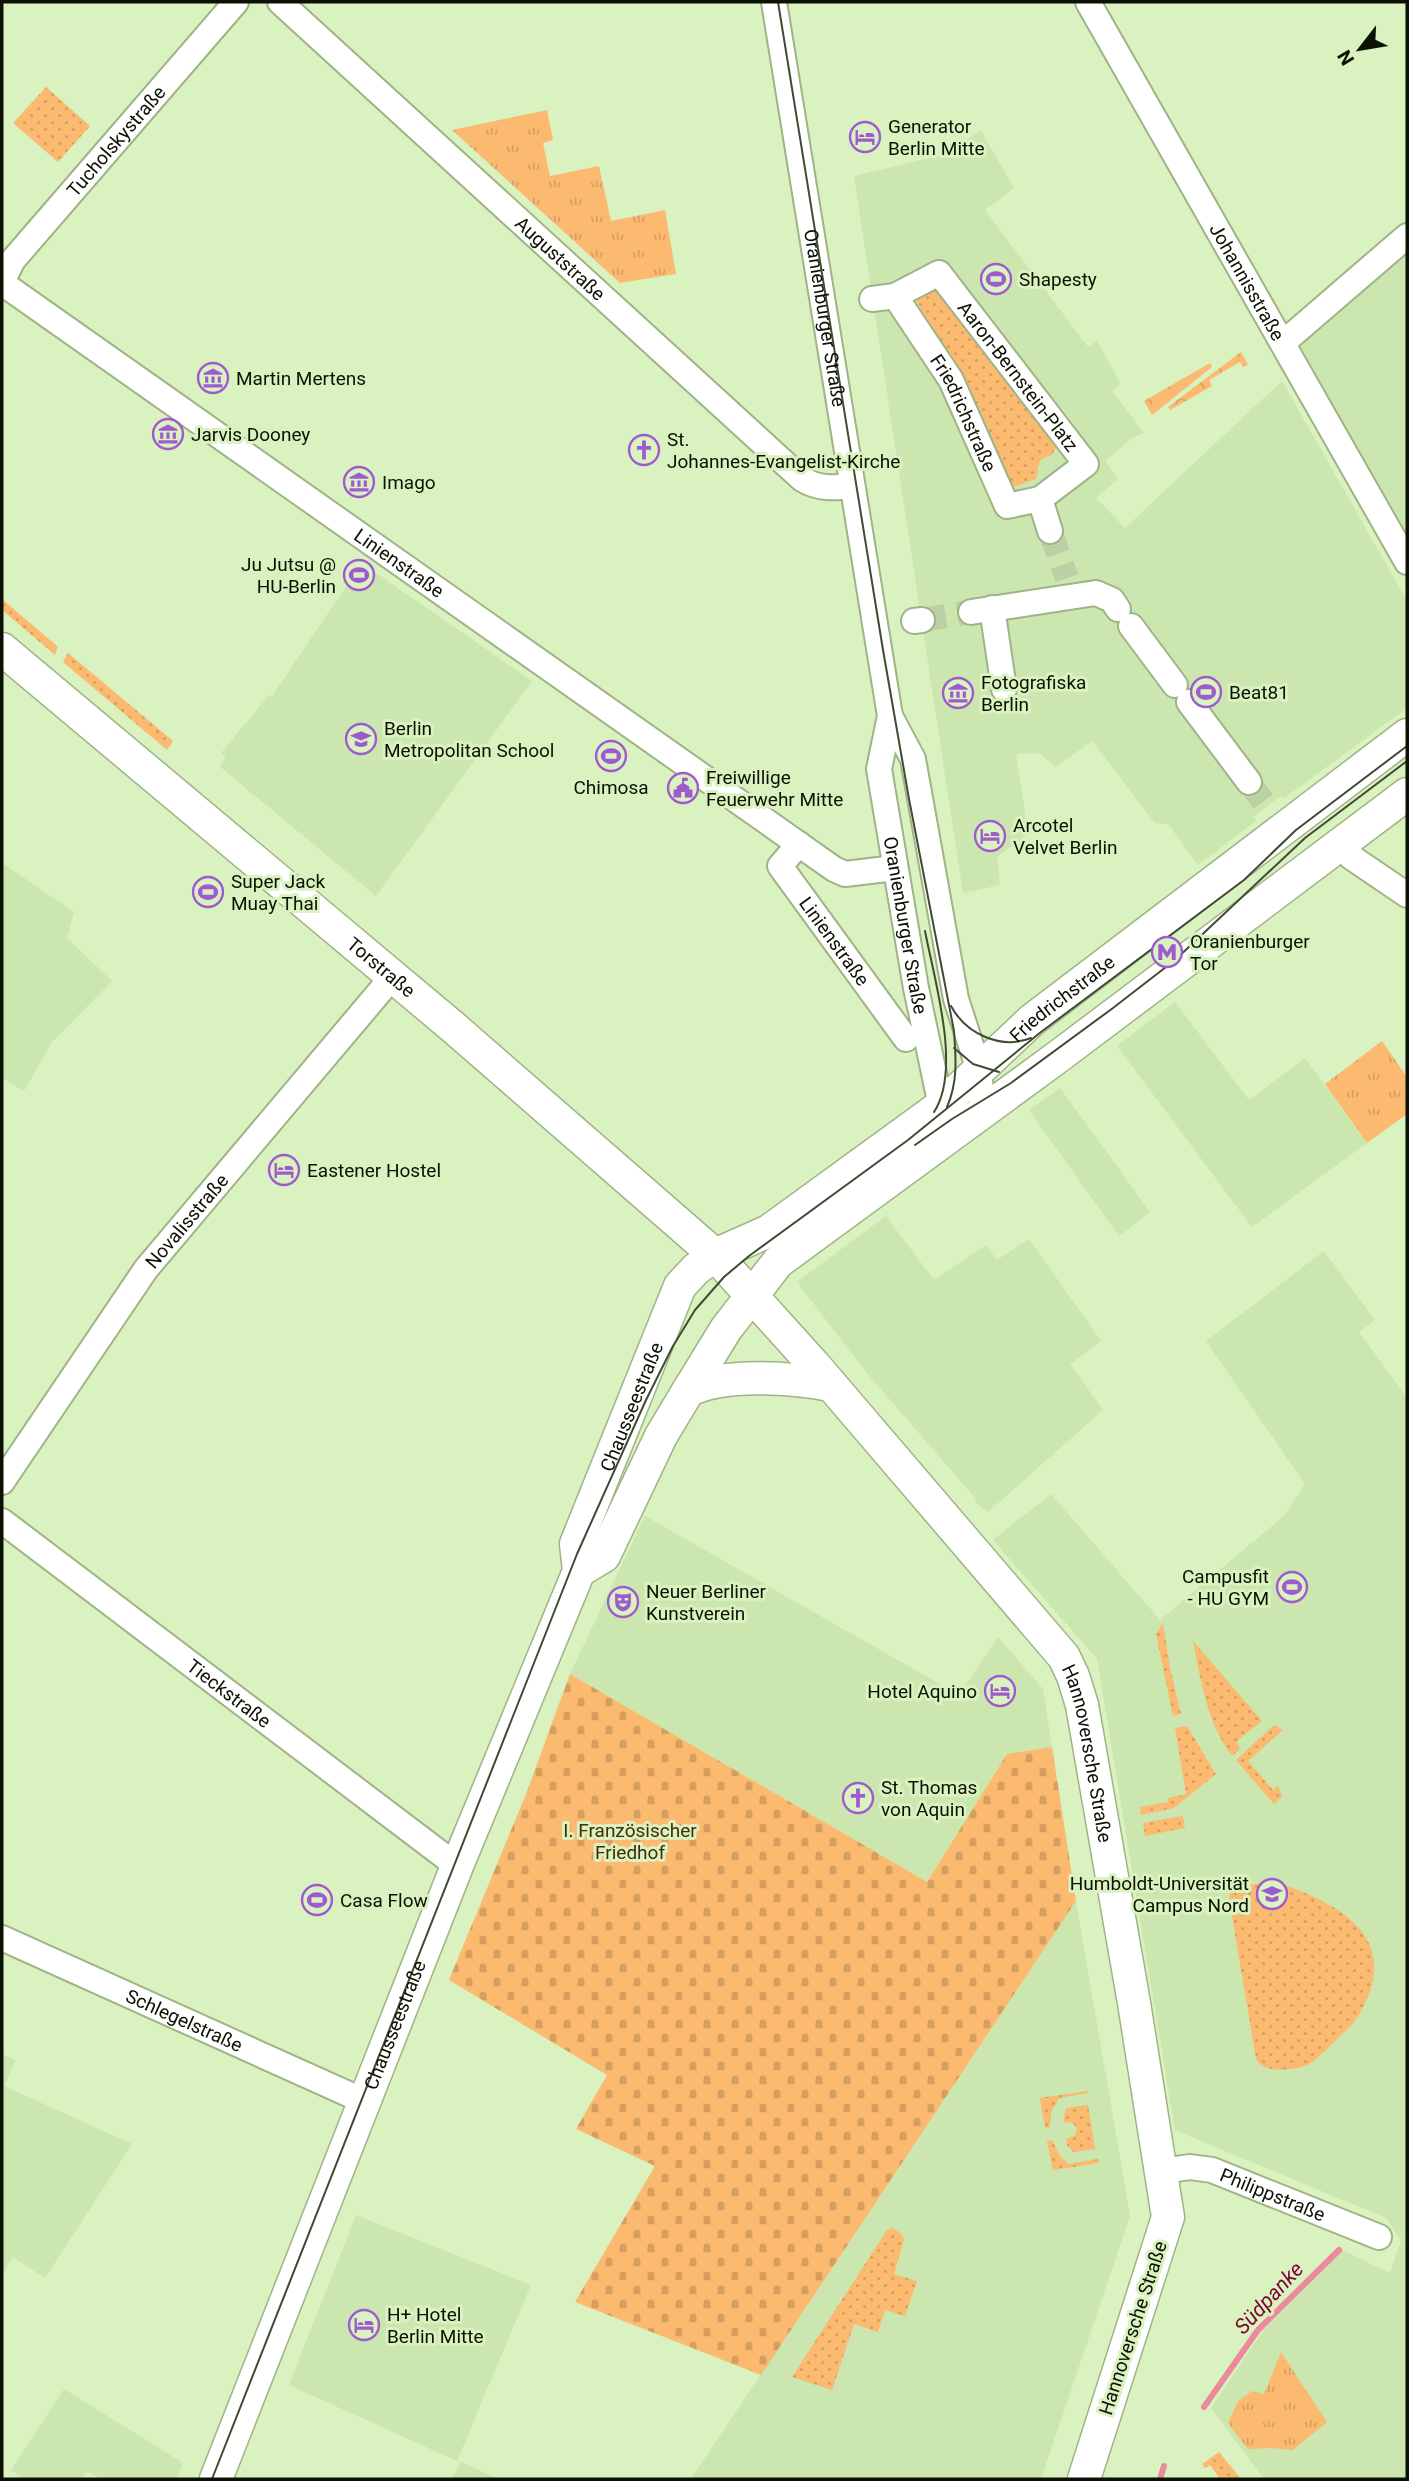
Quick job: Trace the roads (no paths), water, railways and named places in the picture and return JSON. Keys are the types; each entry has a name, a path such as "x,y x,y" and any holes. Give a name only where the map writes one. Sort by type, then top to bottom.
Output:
{"main road":[{"name":"Torstraße","path":"5,659 393,976 715,1255 751,1294"},
{"name":"Friedrichstraße","path":"715,1255 769,1231 961,1116 979,1070 1032,1020 1407,735"},
{"name":"Friedrichstraße","path":"751,1294 778,1262 961,1116 1407,794"},
{"name":"Chausseestraße","path":"216,2479 457,1866 579,1571 576,1544 680,1286 695,1269 715,1255"},
{"name":"Chausseestraße","path":"579,1571 604,1556 655,1448 688,1391 751,1294"},
{"name":"Hannoversche Straße","path":"751,1294 1051,1640 1064,1657 1073,1676 1084,1716 1168,2217 1084,2479"},
{"path":"688,1391 698,1385 757,1378 783,1378 831,1385"}],"street":[{"name":"Tucholskystraße","path":"2,283 13,260 236,2"},
{"name":"Auguststraße","path":"281,2 802,478 810,484 831,488 852,485"},
{"name":"Oranienburger Straße","path":"774,2 890,716 913,759 956,999 979,1070"},
{"name":"Johannisstraße","path":"1088,2 1407,562"},
{"path":"1282,341 1407,236"},
{"name":"Aaron-Bernstein-Platz","path":"883,298 939,273 1086,464 1040,499"},
{"name":"Linienstraße","path":"2,283 834,869 845,874 895,868"},
{"name":"Friedrichstraße","path":"883,298 951,380 1007,506 1040,499"},
{"path":"1040,499 1050,531"},
{"path":"1004,689 981,610 1070,586 1105,595 1112,600 1249,782"},
{"name":"Oranienburger Straße","path":"890,716 879,769 916,988 961,1116"},
{"name":"Linienstraße","path":"799,844 780,866 906,1039"},
{"path":"1341,844 1351,857 1407,895"},
{"name":"Novalisstraße","path":"2,1482 146,1269 393,976"},
{"name":"Tieckstraße","path":"2,1521 457,1866"},
{"name":"Schlegelstraße","path":"2,1938 366,2102"},
{"name":"Philippstraße","path":"1162,2171 1190,2167 1212,2170 1379,2237"}],"waterway":[{"name":"Südpanke","path":"1204,2407 1258,2330 1339,2250"},
{"name":"Südpanke","path":"1160,2479 1164,2466"}],"tunnel":[{"path":"1050,531 1067,578"},
{"path":"922,620 971,612"},
{"path":"1249,782 1267,807"}],"tram line":[{"path":"778,2 883,650 954,1031 955,1079 947,1107"},
{"path":"212,2479 577,1554 646,1400 673,1346 695,1310 724,1277 749,1256 908,1140 1041,1032 1244,880 1296,830 1407,746"},
{"path":"915,1145 1011,1083 1175,960 1305,838 1407,761"},
{"path":"925,931 946,1048 942,1094 934,1112"},
{"path":"951,1006 966,1024 985,1037 1008,1042 1031,1038"},
{"path":"954,1048 973,1064 999,1072"}],"place":[{"name":"Generator Berlin Mitte","path":"865,137"},
{"name":"Shapesty","path":"996,279"},
{"name":"Martin Mertens","path":"213,378"},
{"name":"Jarvis Dooney","path":"168,434"},
{"name":"St. Johannes-Evangelist-Kirche","path":"644,450"},
{"name":"Imago","path":"359,482"},
{"name":"Ju Jutsu @ HU-Berlin","path":"359,575"},
{"name":"Beat81","path":"1206,692"},
{"name":"Fotografiska Berlin","path":"958,693"},
{"name":"Berlin Metropolitan School","path":"361,739"},
{"name":"Chimosa","path":"611,756"},
{"name":"Freiwillige Feuerwehr Mitte","path":"683,788"},
{"name":"Arcotel Velvet Berlin","path":"990,836"},
{"name":"Super Jack Muay Thai","path":"208,892"},
{"name":"Oranienburger Tor","path":"1167,952"},
{"name":"Eastener Hostel","path":"284,1170"},
{"name":"Campusfit - HU GYM","path":"1292,1587"},
{"name":"Neuer Berliner Kunstverein","path":"623,1602"},
{"name":"Hotel Aquino","path":"1000,1691"},
{"name":"St. Thomas von Aquin","path":"858,1798"},
{"name":"Humboldt-Universität Campus Nord","path":"1272,1894"},
{"name":"Casa Flow","path":"317,1900"},
{"name":"H+ Hotel Berlin Mitte","path":"364,2325"}],"park label":[{"name":"I. Französischer Friedhof","path":"630,1841"}]}
